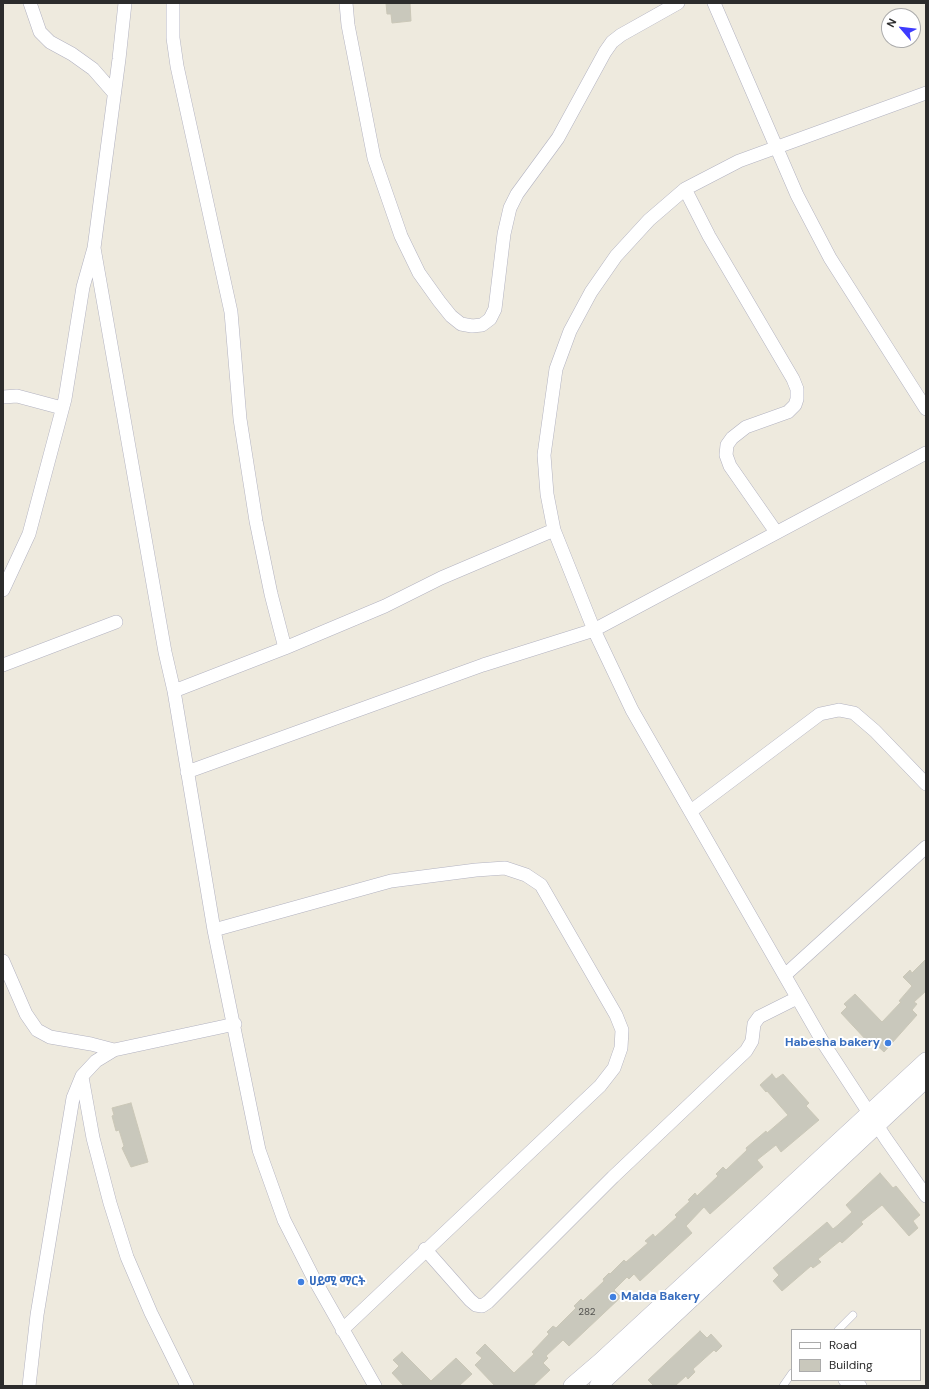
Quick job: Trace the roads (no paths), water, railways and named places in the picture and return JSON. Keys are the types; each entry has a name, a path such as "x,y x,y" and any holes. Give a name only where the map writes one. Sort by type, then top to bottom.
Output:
{"street":[{"path":"30,3 40,32 50,42 72,54 93,69 114,92"},
{"path":"3,590 30,534 65,399 83,287 94,248 125,3"},
{"path":"173,3 173,38 177,66 231,312 240,419 256,521 271,594 285,648"},
{"path":"346,3 348,25 374,158 401,236 419,273 439,301 451,316 461,324 472,326 482,325 490,319 495,309 504,234 510,208 517,194 558,138 605,52 612,42 621,34 678,3"},
{"path":"714,3 797,195 830,258 926,409"},
{"path":"926,93 776,146 739,161 684,189 649,220 616,256 591,292 570,331 556,369 545,435 544,455 547,494 554,530 594,630 632,710 824,1044 926,1196"},
{"path":"684,189 709,236 794,379 797,389 797,399 788,412 746,427 732,438 728,445 726,456 730,466 776,532"},
{"path":"94,248 165,652 174,691 214,930 235,1024 259,1150 284,1220 342,1330 375,1386"},
{"path":"3,397 17,396 62,408"},
{"path":"187,772 483,665 594,630 926,453"},
{"path":"174,691 285,648 385,606 441,578 554,530"},
{"path":"3,665 116,622"},
{"path":"691,811 820,714 839,710 854,714 874,731 926,784"},
{"path":"785,975 926,847"},
{"path":"214,930 399,880 476,870 505,868 526,875 541,885 616,1015 622,1030 621,1048 614,1068 600,1086 342,1330"},
{"path":"3,961 26,1014 37,1030 50,1038 91,1044 114,1050"},
{"path":"425,1250 476,1305 482,1306 488,1302 613,1177 746,1051 752,1041 754,1024 759,1017 797,998"},
{"path":"29,1386 37,1315 61,1168 73,1098 82,1076 96,1061 114,1050 235,1024"},
{"path":"598,1386 873,1119 926,1062"},
{"path":"82,1076 93,1138 128,1257 151,1313 187,1386"},
{"path":"572,1386 873,1119 926,1079"},
{"path":"848,1381 860,1386"}],"lane":[{"path":"839,1329 853,1315"},
{"path":"783,1386 791,1374"}],"place":[{"name":"Habesha bakery","path":"888,1043"},
{"name":"ሀይሚ ማርት","path":"301,1282"},
{"name":"Malda Bakery","path":"613,1297"}]}
